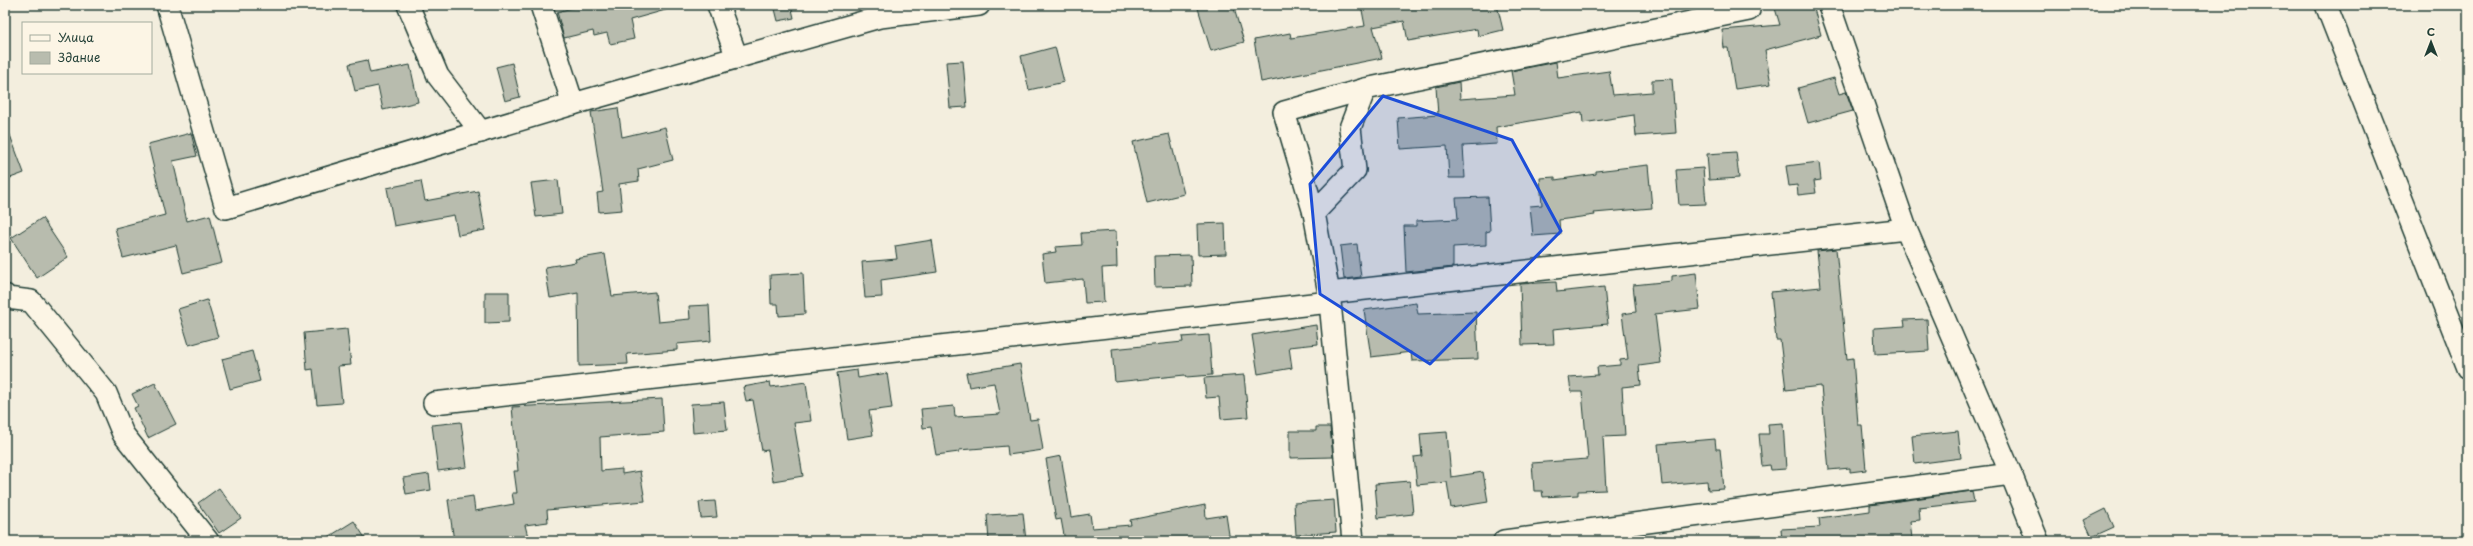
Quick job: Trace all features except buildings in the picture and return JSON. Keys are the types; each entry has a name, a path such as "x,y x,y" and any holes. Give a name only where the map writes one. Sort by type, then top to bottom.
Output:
{"street":[{"path":"167,5 226,208 573,104 880,17 979,5"},
{"path":"408,5 438,76 481,132"},
{"path":"542,5 573,104"},
{"path":"718,5 737,58"},
{"path":"1353,541 1330,297 1314,213 1284,112 1365,89 1749,10 1747,5"},
{"path":"1829,5 1906,229 2011,474 2038,541"},
{"path":"2326,5 2468,368"},
{"path":"1314,213 1355,170 1350,128 1365,89"},
{"path":"434,403 1906,229"},
{"path":"5,295 7,298 31,301 36,307 106,393 123,434 208,541"},
{"path":"1504,541 2011,474"}],"highlighted area":[{"path":"1383,96 1512,140 1561,231 1430,364 1320,294 1310,184"}]}
